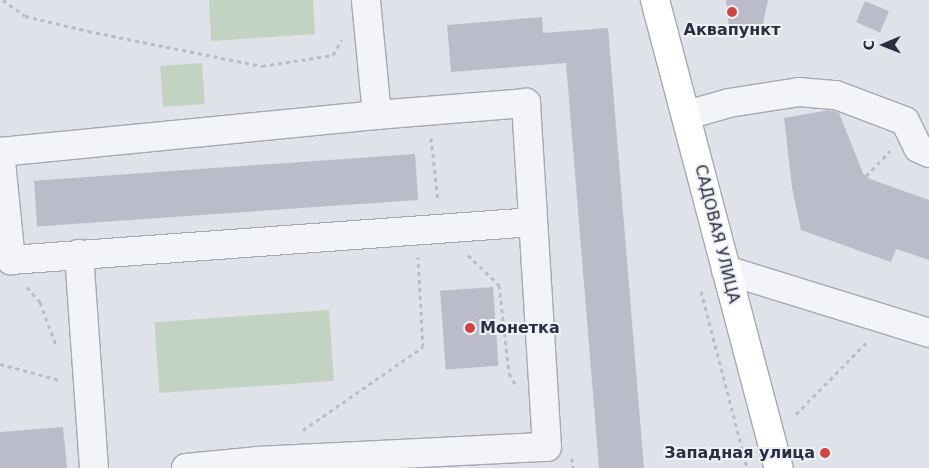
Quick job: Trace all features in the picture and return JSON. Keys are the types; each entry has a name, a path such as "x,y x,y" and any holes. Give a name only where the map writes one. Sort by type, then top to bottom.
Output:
{"main road":[{"name":"САДОВАЯ УЛИЦА","path":"655,0 778,468"}],"street":[{"path":"366,0 377,115"},
{"path":"686,115 728,102 799,92 836,95 905,121 918,148 929,152"},
{"path":"186,468 257,462 547,447 526,103 429,110 0,152 11,260 533,222"},
{"path":"79,254 94,468"},
{"path":"726,270 929,333"}],"path":[{"path":"3,0 25,16 88,31 262,66 333,55 346,31"},
{"path":"296,434 423,347 428,229 429,110"},
{"path":"428,229 499,285 510,373 518,390"},
{"path":"11,260 24,283 40,302 59,353"},
{"path":"796,414 870,338"},
{"path":"0,364 68,382 91,415"}],"green space":[{"path":"209,0 313,0 315,34 211,41"},
{"path":"202,63 205,104 163,107 160,66"},
{"path":"329,310 334,381 159,393 154,322"}],"building":[{"path":"726,0 768,0 761,33 729,27"},
{"path":"865,1 889,11 880,32 856,22"},
{"path":"542,17 543,33 608,28 644,468 599,468 566,63 451,72 447,25"},
{"path":"829,110 839,113 863,173 870,179 929,200 929,260 896,249 891,262 801,230 792,188 784,118"},
{"path":"415,154 418,200 37,227 34,181"},
{"name":"Монетка","path":"493,287 499,366 446,370 440,291"},
{"path":"63,427 67,468 0,468 0,432"}],"place":[{"name":"Аквапункт","path":"732,12"},
{"name":"Монетка","path":"470,328"},
{"name":"Западная улица","path":"825,453"}]}
